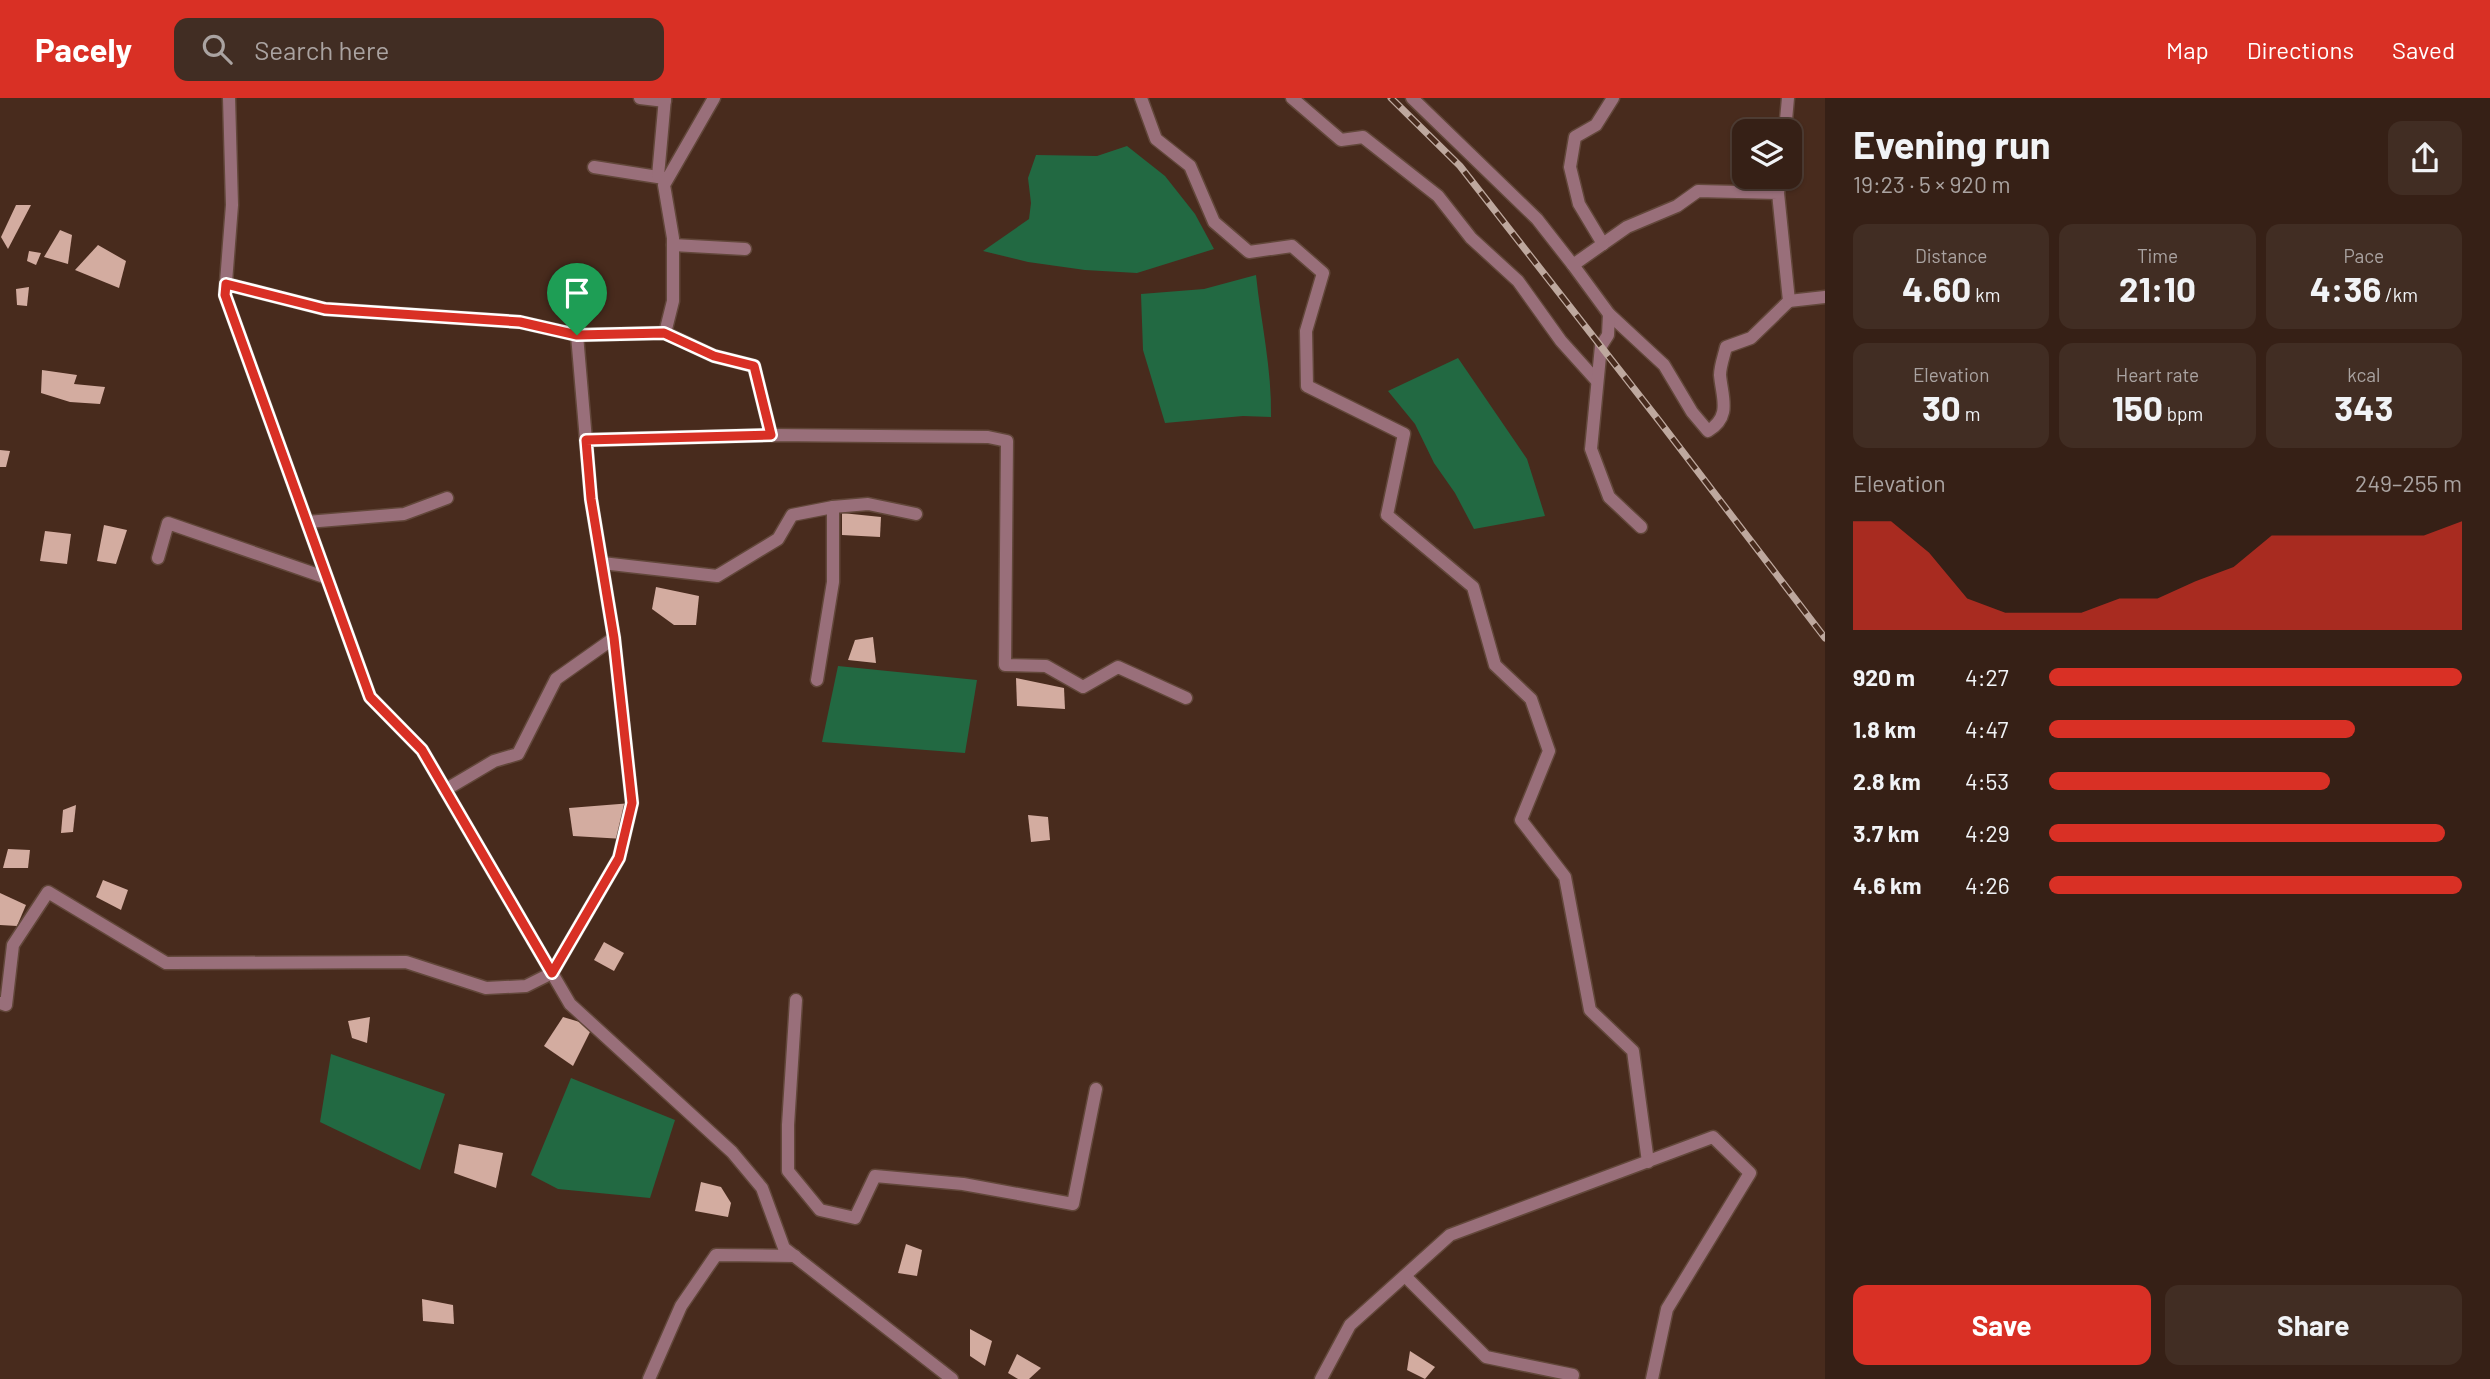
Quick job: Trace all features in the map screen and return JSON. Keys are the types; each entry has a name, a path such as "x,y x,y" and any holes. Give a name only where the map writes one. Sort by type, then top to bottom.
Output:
{"street":[{"path":"229,98 232,205 225,295 370,697 422,750 570,1004 732,1152 762,1188 784,1248 952,1379"},
{"path":"640,98 665,99 663,177 673,245 673,301 664,333"},
{"path":"663,177 714,98"},
{"path":"1141,98 1156,139 1190,166 1214,222 1249,252 1292,246 1323,272 1306,331 1307,386 1404,434 1387,515 1473,587 1495,665 1531,699 1549,751 1521,820 1565,877 1590,1010 1633,1051 1648,1162"},
{"path":"1292,98 1341,140 1363,137 1438,195 1471,238 1518,281 1561,341 1597,381"},
{"path":"1412,98 1537,219 1609,314 1664,365 1692,412 1708,431 1718,425 1726,403 1720,372 1726,347 1751,338 1789,301 1825,296"},
{"path":"1603,244 1579,204 1570,167 1575,137 1596,125 1614,98"},
{"path":"1786,119 1788,98"},
{"path":"594,167 663,177"},
{"path":"1778,189 1789,301"},
{"path":"1573,265 1627,227 1677,206 1698,191 1778,193"},
{"path":"673,245 745,249"},
{"path":"226,284 325,309 520,322 577,335 664,333 714,356 754,366 771,435"},
{"path":"1609,314 1608,335 1601,346 1591,449 1609,497 1641,527"},
{"path":"0,1003 6,1005 13,945 48,892 166,963 406,961 486,988 526,986 552,973 619,858 632,803 614,638 591,499 577,335"},
{"path":"586,440 771,435 988,438 1007,441 1005,665 1046,666 1083,687 1118,667 1186,698"},
{"path":"307,522 404,514 447,498"},
{"path":"602,563 717,576 778,539 792,515 868,504 916,514"},
{"path":"817,680 833,582 833,507"},
{"path":"158,558 168,523 327,578"},
{"path":"445,790 494,761 518,754 556,679 614,638"},
{"path":"796,1000 788,1125 788,1171 820,1210 855,1218 875,1175 963,1184 1073,1204 1096,1089"},
{"path":"1321,1379 1350,1325 1450,1235 1713,1137 1750,1173 1667,1309 1652,1379"},
{"path":"649,1379 681,1306 716,1255 795,1256"},
{"path":"1405,1276 1486,1357 1573,1375 1572,1379"}],"green space":[{"path":"1127,146 1165,176 1195,214 1214,249 1137,273 1085,270 1028,262 983,251 1029,219 1031,203 1028,178 1036,155 1097,156"},
{"path":"1256,275 1268,364 1271,417 1243,416 1165,423 1143,350 1141,294 1204,289"},
{"path":"1458,358 1527,459 1545,516 1474,529 1455,493 1434,463 1415,424 1388,391"},
{"path":"838,666 977,680 965,753 822,742"},
{"path":"331,1054 445,1094 420,1170 320,1122"},
{"path":"571,1078 675,1120 650,1198 558,1189 531,1175"}],"building":[{"path":"16,205 31,205 8,249 1,237"},
{"path":"60,230 72,235 68,264 44,257"},
{"path":"98,245 126,261 119,288 75,270"},
{"path":"29,251 41,253 36,265 27,261"},
{"path":"29,287 27,306 17,305 16,289"},
{"path":"42,370 77,375 74,384 105,387 100,404 70,402 41,393"},
{"path":"0,450 10,451 6,467 0,467"},
{"path":"842,513 881,517 880,537 842,535"},
{"path":"104,525 127,530 116,564 97,561"},
{"path":"45,531 71,534 67,564 40,561"},
{"path":"656,587 699,596 696,625 674,625 652,609"},
{"path":"873,637 876,663 848,660 855,640"},
{"path":"1016,678 1064,688 1065,709 1017,706"},
{"path":"632,803 624,839 573,836 569,808"},
{"path":"76,805 73,832 61,833 63,810"},
{"path":"1028,815 1048,817 1050,840 1031,842"},
{"path":"8,849 30,850 28,868 3,868"},
{"path":"103,880 128,890 121,910 96,897"},
{"path":"0,893 26,905 17,926 0,925"},
{"path":"604,942 624,953 614,971 594,960"},
{"path":"370,1017 367,1043 352,1038 348,1021"},
{"path":"563,1017 593,1026 573,1066 544,1046"},
{"path":"459,1144 503,1153 496,1188 454,1173"},
{"path":"701,1182 721,1187 731,1203 728,1217 695,1211"},
{"path":"906,1244 922,1250 917,1276 898,1273"},
{"path":"422,1299 453,1305 454,1324 423,1321"},
{"path":"970,1329 992,1341 985,1366 970,1356"},
{"path":"1410,1351 1435,1367 1425,1379 1407,1370"},
{"path":"1017,1354 1041,1368 1029,1379 1018,1379 1008,1373"}],"railway":[{"path":"1391,98 1460,166 1825,638"}],"route":[{"path":"226,284 325,309 520,322 577,335 664,333 714,356 754,366 771,435 586,440 591,499 614,638 632,803 619,858 552,973 422,750 370,697 225,295 226,284"}]}
